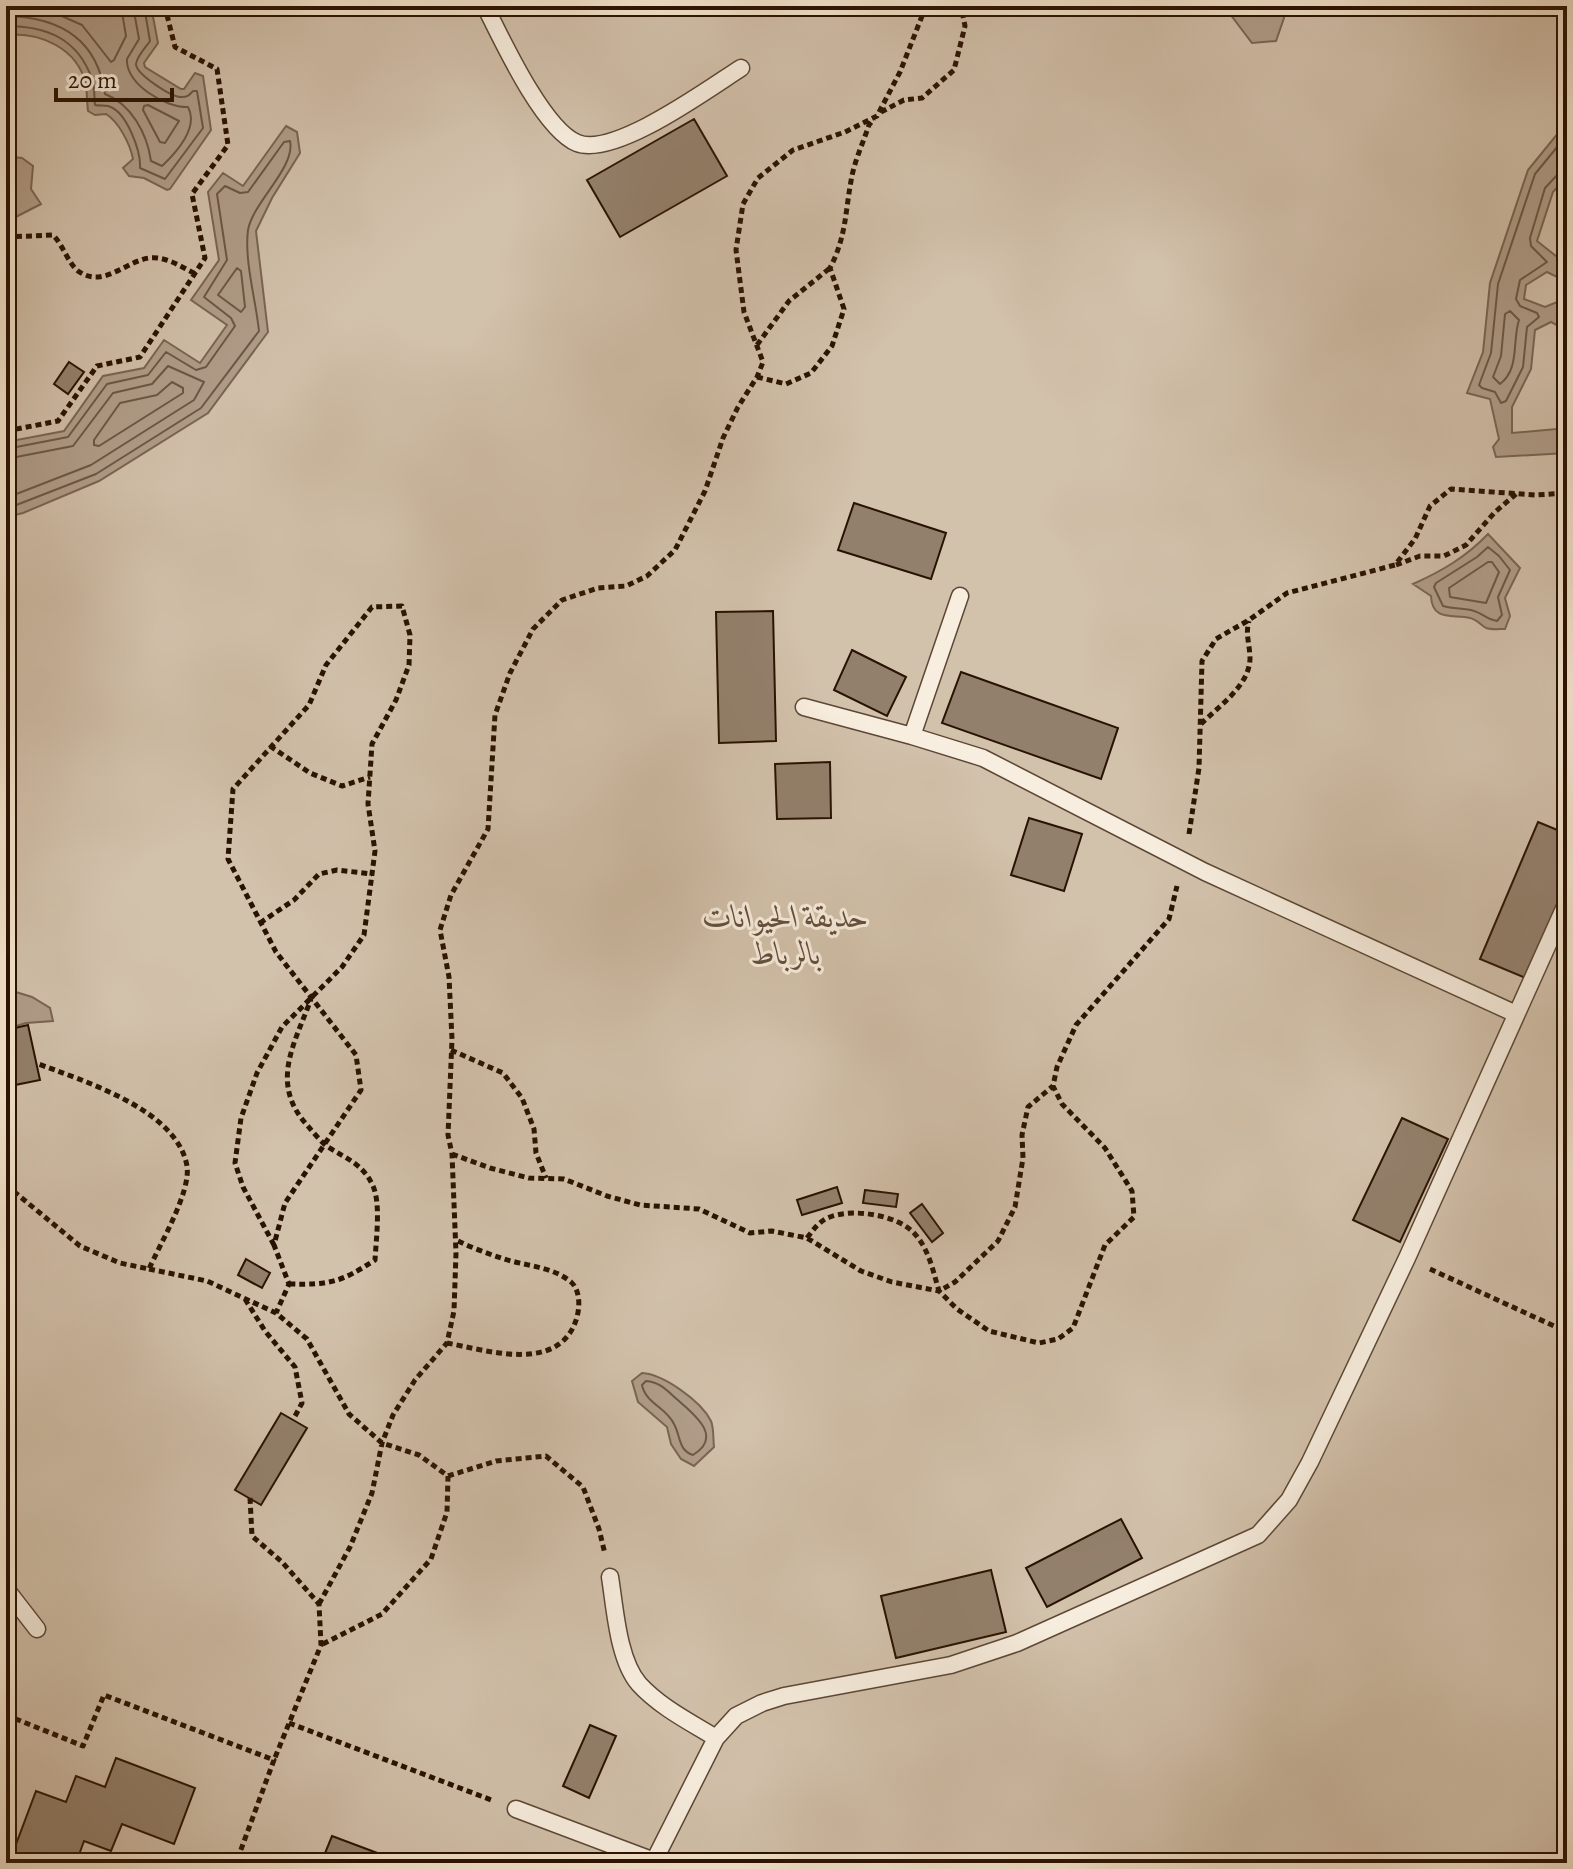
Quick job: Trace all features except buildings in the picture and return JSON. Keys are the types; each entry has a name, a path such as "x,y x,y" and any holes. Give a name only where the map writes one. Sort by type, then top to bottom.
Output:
{"lane":[{"path":"485,6 548,118 562,134 587,145 617,141 741,68"},
{"path":"912,736 960,596"},
{"path":"804,707 983,758 1183,860 1516,1014"},
{"path":"516,1809 653,1862 716,1738 736,1716 784,1696 951,1665 1017,1643 1258,1535 1289,1500 1310,1462 1407,1258 1567,902"},
{"path":"610,1577 620,1645 638,1683 675,1713 716,1738"},
{"path":"6,1589 37,1629"}],"path":[{"path":"6,431 58,421 97,366 140,357 205,258 192,194 228,145 217,69 175,47 166,11 169,6"},
{"path":"757,346 789,301 830,268 840,248 847,221 851,178 869,125 900,72 926,6"},
{"path":"236,1863 321,1645 319,1604 350,1547 372,1493 382,1443 393,1415 415,1380 447,1343 454,1311 456,1240 452,1154 448,1135 451,1050 449,977 440,930 451,895 488,829 495,715 510,673 533,629 562,600 598,588 626,586 647,576 675,550 705,491 728,428 763,362 744,312 736,250 743,204 758,178 793,150 845,132 904,100 922,98 954,70 965,26 961,6"},
{"path":"6,237 53,235 78,271 94,277 109,275 149,258 173,261 196,274"},
{"path":"757,377 786,384 811,373 832,346 844,309 830,268"},
{"path":"6,306 6,335"},
{"path":"1395,565 1415,539 1430,506 1451,489 1535,495 1567,493"},
{"path":"452,1154 529,1178 564,1179 640,1205 699,1209 750,1233 772,1231 807,1238 861,1271 892,1282 939,1291 955,1282 998,1241 1015,1207 1028,1107 1053,1086 1057,1067 1076,1025 1169,919 1188,841 1199,768 1202,661 1216,639 1287,593 1420,556 1444,556 1466,545 1516,493"},
{"path":"274,1245 285,1203 361,1090 356,1055 311,996 276,952 228,859 233,789 309,705 326,665 372,607 402,606 410,635 409,665 396,700 372,744 368,804 375,851 364,935 342,967 311,996 282,1027 257,1073 241,1118 235,1163 243,1187 274,1245 289,1284 276,1313"},
{"path":"1201,724 1238,688 1250,671 1246,631 1249,620"},
{"path":"270,746 310,773 342,786 370,777"},
{"path":"260,923 294,900 319,874 337,870 372,874"},
{"path":"289,1284 326,1285 350,1277 375,1260 377,1222 374,1187 354,1161 325,1145 300,1117 287,1091 287,1061 311,996"},
{"path":"451,1050 503,1073 522,1098 534,1129 536,1153 546,1178"},
{"path":"36,1063 123,1099 150,1114 173,1134 187,1167 182,1198 149,1269"},
{"path":"807,1238 819,1223 832,1216 860,1214 901,1221 916,1235 930,1259 939,1291 957,1309 989,1331 1039,1343 1058,1339 1073,1328 1105,1245 1134,1217 1132,1191 1112,1158 1062,1104 1053,1086"},
{"path":"6,1185 80,1246 120,1263 207,1281 276,1313 307,1339 349,1414 382,1443 419,1455 448,1476"},
{"path":"447,1343 506,1353 548,1353 562,1342 577,1320 580,1301 574,1284 552,1271 502,1259 456,1240"},
{"path":"1407,1258 1567,1332"},
{"path":"245,1299 265,1331 295,1367 302,1403 293,1420"},
{"path":"448,1476 496,1461 546,1456 583,1487 599,1529 610,1577"},
{"path":"321,1645 382,1614 431,1559 447,1512 448,1476"},
{"path":"250,1498 252,1536 282,1562 319,1604"},
{"path":"6,1715 83,1746 104,1695 274,1760"},
{"path":"289,1723 516,1809"}],"green space":[{"name":"حديقة الحيوانات بالرباط","path":"6,6 1567,6 1567,1863 6,1863"}],"water":[{"path":"6,6 151,6 158,43 144,63 145,67 181,89 195,73 203,76 211,130 170,189 144,178 129,176 123,168 133,159 127,140 106,114 95,115 88,111 86,85 75,61 56,45 44,40 32,36 6,35"},
{"path":"1224,6 1282,6 1284,18 1276,41 1252,43"},
{"path":"1567,122 1567,176 1553,192 1537,241 1561,260 1567,260 1567,282 1547,272 1526,285 1524,299 1545,307 1567,298 1567,331 1551,322 1535,330 1531,369 1512,407 1512,433 1567,428 1567,453 1496,457 1493,447 1499,439 1490,399 1467,393 1483,352 1490,283 1528,170"},
{"path":"286,126 297,132 300,153 256,231 268,332 208,413 99,481 23,513 6,517 6,442 64,431 103,376 144,368 164,340 200,363 227,325 191,300 219,260 208,192 223,173 243,186"},
{"path":"6,156 22,158 33,166 31,189 41,204 6,222"},
{"path":"1488,534 1520,568 1505,598 1510,616 1505,629 1488,629 1472,619 1439,613 1432,604 1431,596 1413,584 1453,563"},
{"path":"6,989 32,997 50,1008 53,1021 26,1023 6,1029"},
{"path":"642,1373 660,1378 681,1390 699,1405 711,1421 714,1447 694,1466 681,1459 671,1444 667,1427 638,1402 632,1381"}]}
